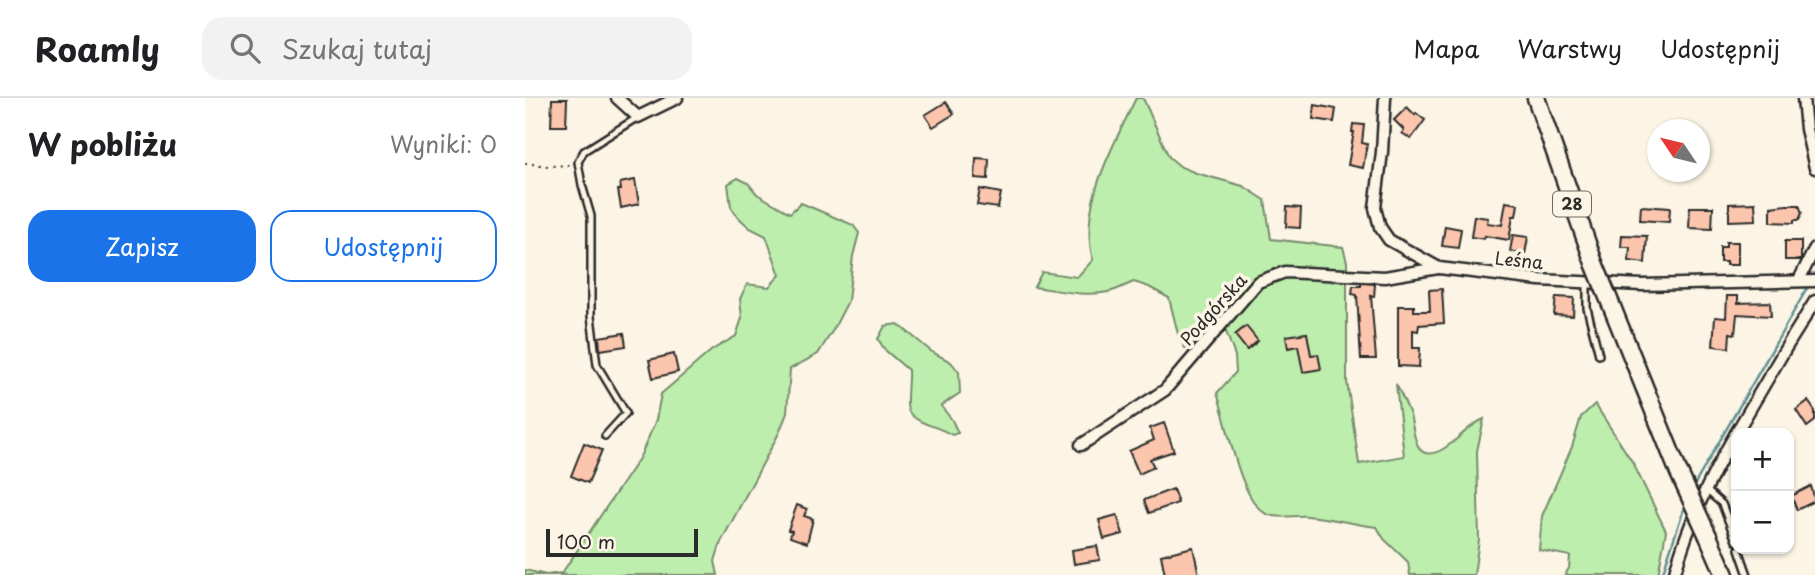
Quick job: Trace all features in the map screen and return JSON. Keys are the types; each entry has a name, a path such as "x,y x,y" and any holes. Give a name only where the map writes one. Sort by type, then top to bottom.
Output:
{"main road":[{"name":"28","path":"1536,98 1594,263 1679,473 1725,575"}],"street":[{"path":"617,98 638,117 677,98"},
{"name":"Leśna","path":"1385,98 1375,208 1380,227 1389,240 1439,268 1539,280 1642,285 1815,281"},
{"path":"1803,98 1806,129 1815,168"},
{"path":"1799,280 1815,248"},
{"name":"Podgórska","path":"1081,445 1165,390 1258,282 1285,272 1385,277 1439,268"},
{"path":"1739,428 1815,301"},
{"path":"1674,575 1685,535 1705,489 1731,442"}],"lane":[{"path":"605,436 626,413 597,365 591,316 591,216 578,162 584,151 638,117"},
{"path":"1587,282 1587,308 1599,355"},
{"path":"1705,489 1722,504 1731,528"},
{"path":"1741,554 1748,575"}],"path":[{"path":"525,163 559,167 578,162"}],"green space":[{"path":"1136,98 1143,98 1169,157 1181,167 1243,186 1265,200 1271,239 1343,247 1347,262 1347,382 1359,464 1404,456 1396,384 1410,415 1417,444 1426,453 1443,449 1484,419 1477,451 1479,540 1474,575 1410,575 1408,562 1384,539 1377,527 1316,517 1274,516 1259,508 1242,480 1217,393 1236,372 1235,356 1225,329 1185,348 1178,334 1169,298 1149,287 1134,282 1111,291 1090,294 1034,287 1042,272 1077,277 1093,260 1090,218 1094,197 1108,156"},
{"path":"738,178 748,183 757,194 790,213 801,203 853,225 859,233 853,256 848,301 818,354 790,369 787,413 721,542 715,561 718,575 546,575 562,573 640,457 656,420 661,394 712,350 736,336 742,318 740,299 747,284 769,287 780,275 766,236 750,228 731,207 728,184"},
{"path":"898,324 932,352 951,362 959,372 960,393 941,406 958,433 952,435 921,422 908,410 908,370 885,350 878,339 885,326"},
{"path":"1595,404 1633,463 1666,531 1658,575 1565,575 1570,556 1539,550 1542,516 1572,447 1581,417"},
{"path":"525,570 546,575 525,575"}],"building":[{"path":"552,99 567,99 566,126 551,126"},
{"path":"946,102 954,114 933,127 925,115"},
{"path":"1315,105 1336,109 1334,122 1313,119"},
{"path":"1407,107 1425,120 1411,139 1402,133 1404,130 1394,120"},
{"path":"1353,124 1364,125 1362,143 1367,144 1363,168 1348,165"},
{"path":"976,158 989,159 988,179 975,178"},
{"path":"635,180 639,204 621,208 618,190 621,190 620,183"},
{"path":"980,189 1001,193 998,208 977,205"},
{"path":"1506,202 1518,204 1509,240 1471,237 1474,216 1488,218 1487,223 1502,225"},
{"path":"1755,203 1756,220 1729,221 1729,204"},
{"path":"1799,205 1802,213 1799,220 1794,220 1794,223 1771,222 1771,207"},
{"path":"1641,206 1670,208 1669,222 1640,220"},
{"path":"1287,207 1301,208 1300,228 1286,227"},
{"path":"1690,207 1713,207 1712,229 1689,228"},
{"path":"1445,226 1461,229 1458,248 1442,246"},
{"path":"1513,235 1528,237 1525,254 1510,251"},
{"path":"1622,235 1647,236 1645,263 1629,261 1630,247 1621,247"},
{"path":"1785,241 1801,241 1801,260 1785,260"},
{"path":"1726,242 1738,242 1738,265 1720,262 1720,247 1726,247"},
{"path":"1361,283 1375,284 1374,297 1371,296 1376,359 1361,359 1357,295 1352,294 1353,286 1361,286"},
{"path":"1442,289 1444,323 1419,325 1418,331 1413,330 1413,348 1420,348 1419,367 1398,366 1398,306 1414,306 1414,311 1430,311 1429,290"},
{"path":"1727,296 1738,296 1738,303 1770,302 1771,316 1737,314 1735,334 1730,333 1729,348 1713,346 1715,317 1726,318"},
{"path":"1556,297 1574,298 1573,316 1554,315"},
{"path":"1246,326 1258,341 1247,350 1235,335"},
{"path":"624,333 626,346 600,350 599,337"},
{"path":"1307,333 1311,355 1318,354 1321,369 1303,372 1298,346 1288,348 1286,336"},
{"path":"674,354 678,372 653,378 649,360"},
{"path":"1808,401 1815,411 1815,421 1807,427 1796,410"},
{"path":"1164,423 1174,451 1150,459 1154,467 1139,474 1129,451 1154,440 1150,428"},
{"path":"584,443 602,450 588,483 571,476"},
{"path":"1811,486 1815,501 1797,510 1794,494"},
{"path":"1173,489 1178,503 1149,513 1144,500"},
{"path":"797,505 807,509 804,516 813,519 807,543 790,537 792,531 788,530"},
{"path":"1117,515 1123,534 1104,539 1099,520"},
{"path":"1097,546 1100,560 1074,564 1072,550"},
{"path":"1193,547 1199,575 1165,575 1161,555"}],"waterway":[{"path":"1814,98 1815,135"},
{"path":"1692,489 1809,285"},
{"path":"1662,575 1685,505"}]}
